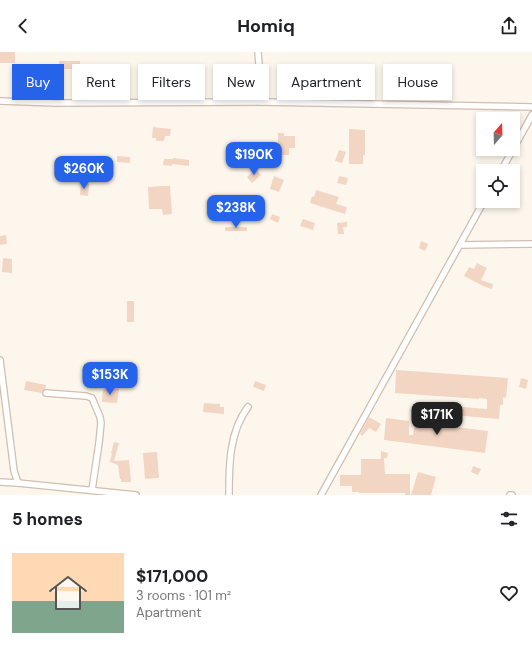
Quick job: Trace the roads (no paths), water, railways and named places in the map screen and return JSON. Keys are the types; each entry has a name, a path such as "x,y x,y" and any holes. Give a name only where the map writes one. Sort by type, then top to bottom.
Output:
{"street":[{"path":"258,52 262,102"},
{"path":"0,101 56,103 262,102 532,107"},
{"path":"505,164 532,115"},
{"path":"321,495 480,208"},
{"path":"460,245 532,244"},
{"path":"0,360 14,471 18,483"},
{"path":"46,393 92,398 99,413 101,423 92,490"},
{"path":"229,495 229,476 234,434 242,414 248,407"},
{"path":"0,482 136,495"}]}
